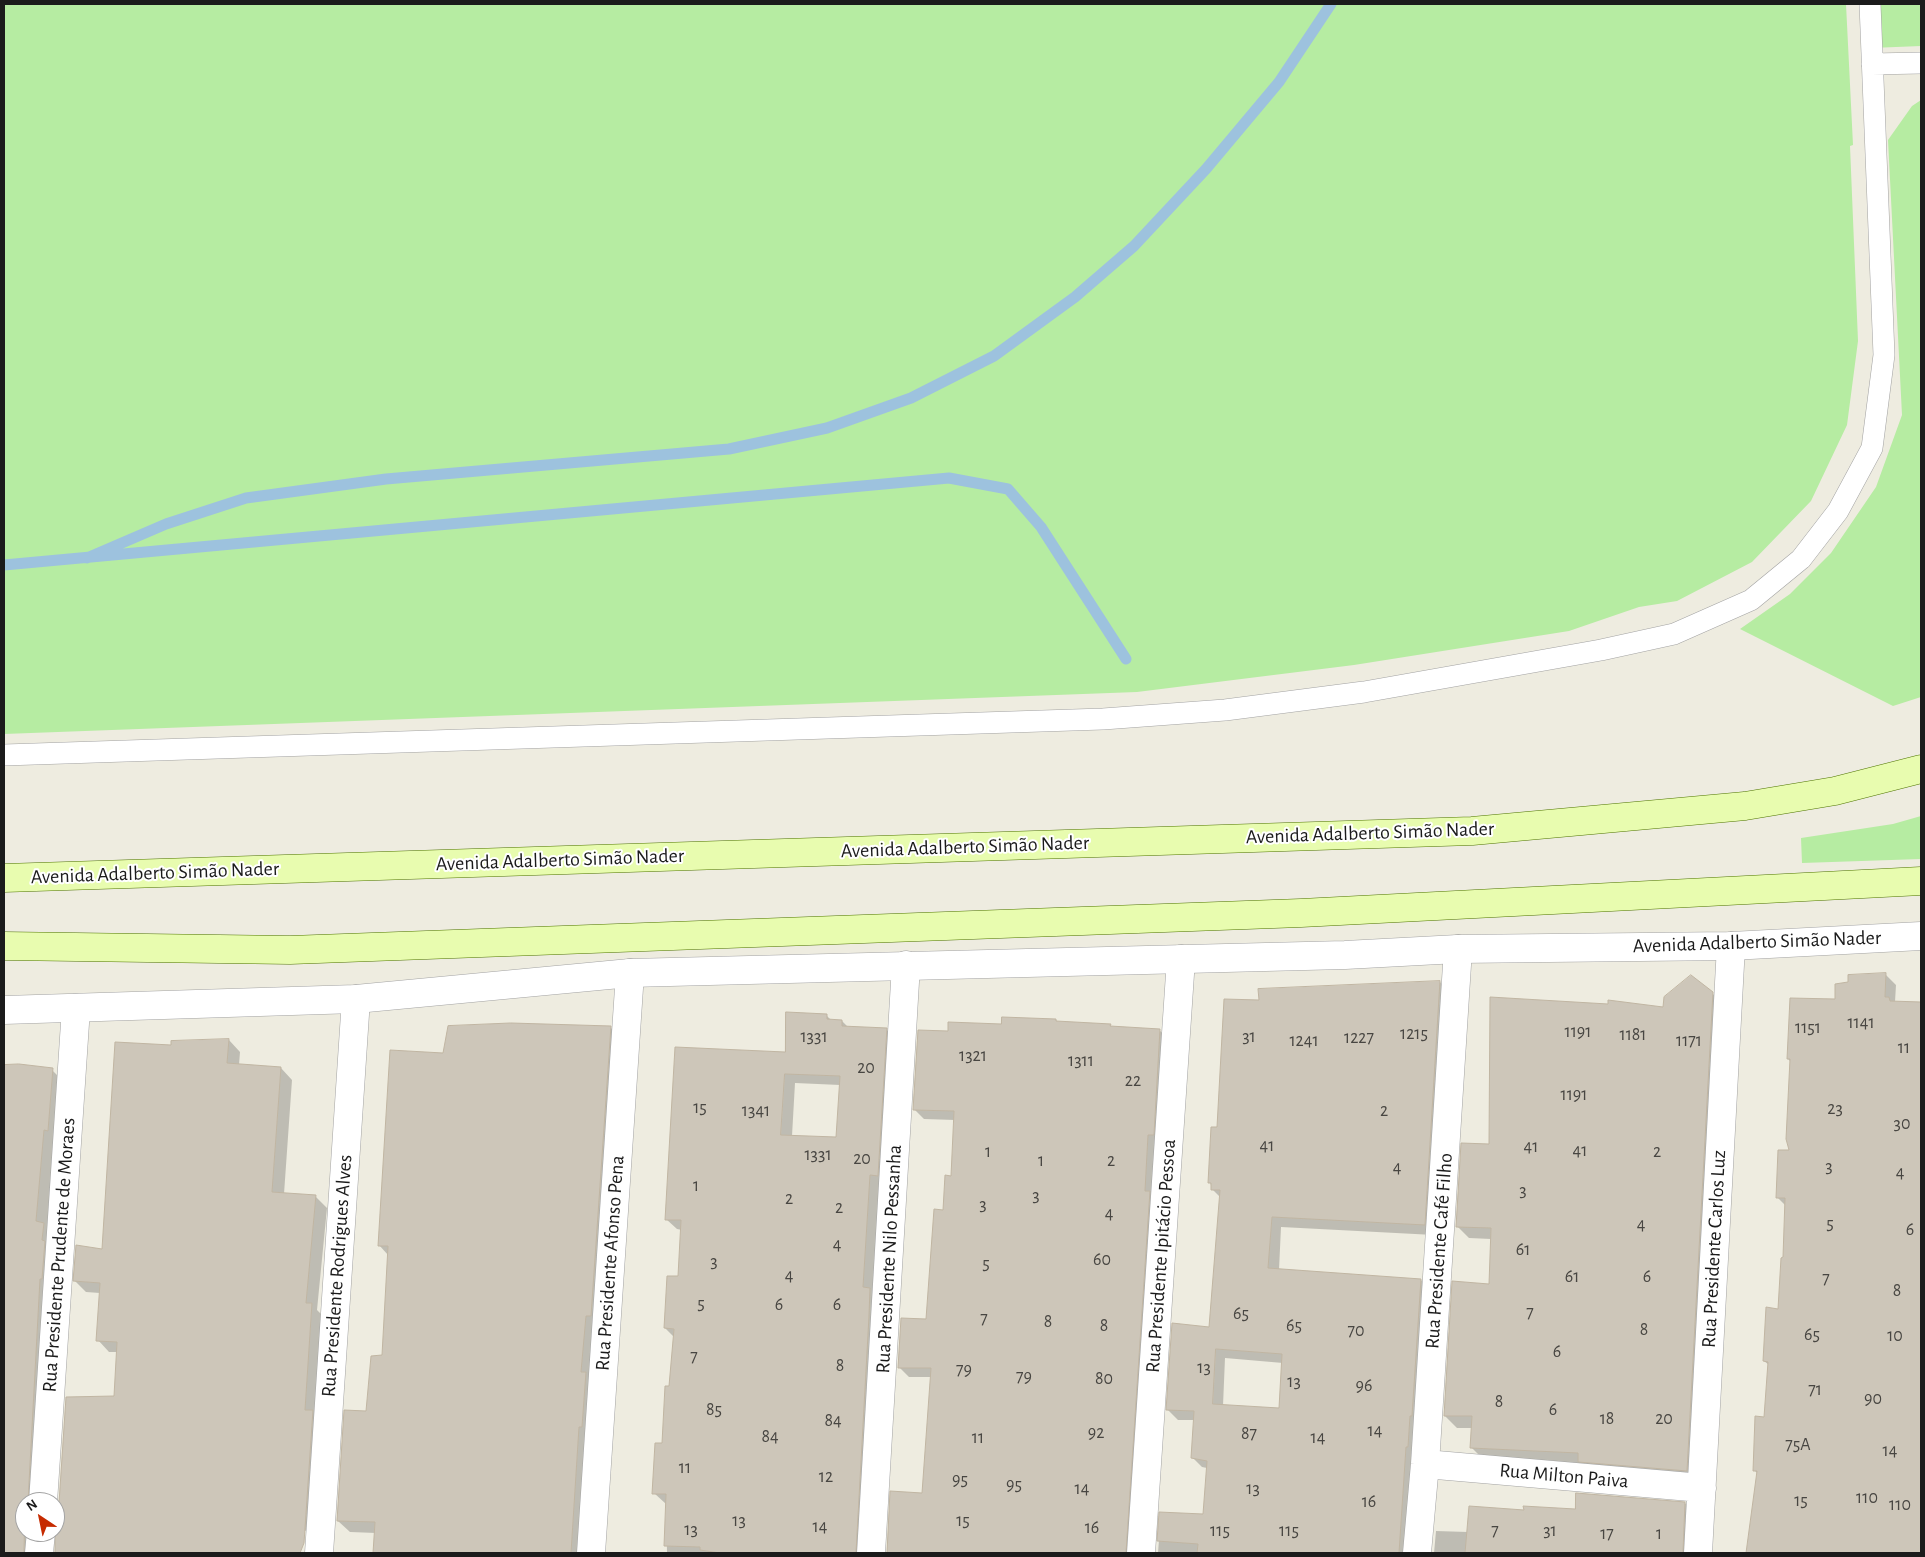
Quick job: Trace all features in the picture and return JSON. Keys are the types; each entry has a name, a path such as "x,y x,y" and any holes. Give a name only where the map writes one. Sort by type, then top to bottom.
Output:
{"main road":[{"name":"Avenida Adalberto Simão Nader","path":"4,878 1472,831 1744,806 1834,791 1921,769"},
{"path":"4,946 290,950 1319,912 1921,881"}],"street":[{"name":"Avenida Adalberto Simão Nader","path":"4,1010 356,998 630,973 1345,955 1458,949 1730,946 1921,936"},
{"name":"Rua Presidente Carlos Luz","path":"1698,1553 1730,946"},
{"name":"Rua Presidente Café Filho","path":"1417,1553 1425,1464 1458,949"},
{"name":"Rua Presidente Ipitácio Pessoa","path":"1140,1553 1181,959"},
{"name":"Rua Presidente Nilo Pessanha","path":"872,1553 906,965"},
{"name":"Rua Presidente Afonso Pena","path":"591,1553 630,973"},
{"name":"Rua Presidente Rodrigues Alves","path":"318,1553 356,998"},
{"name":"Rua Presidente Prudente de Moraes","path":"43,1492 76,1008"},
{"name":"Rua Milton Paiva","path":"1425,1464 1702,1488"}],"lane":[{"path":"4,755 1103,719 1225,710 1364,692 1601,650 1674,634 1751,600 1801,559 1838,510 1872,448 1884,355 1870,4"},
{"path":"1872,64 1921,63"}],"green space":[{"path":"4,4 1846,4 1853,145 1850,146 1858,341 1847,425 1811,501 1752,562 1677,601 1639,607 1569,631 1354,665 1137,692 4,734"},
{"path":"1872,4 1921,4 1921,46 1871,48"},
{"path":"1921,100 1921,697 1893,706 1740,629 1790,594 1831,553 1876,487 1902,415 1888,140 1912,106"},
{"path":"1921,816 1921,859 1802,863 1801,838 1893,824"}],"building":[{"path":"1886,973 1885,997 1889,997 1890,1001 1921,1002 1921,1553 1746,1553 1757,1471 1753,1471 1755,1416 1764,1417 1768,1362 1763,1361 1766,1307 1778,1309 1781,1258 1783,1257 1785,1198 1776,1198 1778,1150 1789,1150 1786,1139 1790,1059 1787,1059 1790,998 1835,999 1835,984 1848,982 1848,975"},
{"path":"1691,975 1713,992 1687,1471 1578,1462 1578,1453 1470,1448 1472,1416 1444,1416 1452,1281 1489,1284 1491,1228 1456,1227 1461,1143 1489,1144 1490,997 1608,1004 1608,1000 1663,1007 1664,997"},
{"path":"1440,981 1425,1225 1272,1217 1268,1268 1421,1279 1412,1416 1410,1416 1408,1447 1406,1447 1399,1553 1197,1553 1198,1544 1157,1541 1159,1512 1203,1514 1207,1461 1191,1458 1194,1411 1166,1410 1172,1323 1209,1327 1220,1190 1211,1190 1211,1183 1208,1183 1211,1127 1217,1127 1224,999 1259,1000 1258,989","holes":["1216,1349 1282,1354 1279,1408 1213,1404"]},
{"path":"786,1012 827,1014 827,1019 842,1020 842,1026 887,1028 878,1176 870,1175 863,1287 870,1288 856,1553 720,1553 700,1550 700,1547 664,1546 666,1494 652,1494 655,1443 662,1443 665,1386 669,1386 674,1329 664,1328 667,1276 678,1276 681,1220 665,1220 675,1047 785,1052","holes":["785,1074 840,1076 836,1137 781,1135"]},
{"path":"1002,1017 1056,1019 1056,1021 1160,1029 1154,1135 1148,1135 1145,1191 1150,1191 1126,1553 887,1553 890,1491 922,1493 931,1368 898,1368 901,1318 926,1319 934,1209 943,1210 945,1175 951,1176 954,1111 913,1110 918,1030 948,1031 948,1022 1001,1024"},
{"path":"511,1023 611,1026 591,1316 586,1316 581,1372 586,1372 582,1427 579,1427 571,1553 373,1553 375,1522 337,1521 344,1410 366,1411 371,1356 382,1355 388,1246 378,1246 390,1050 443,1053 448,1026"},
{"path":"229,1039 227,1063 281,1067 272,1192 316,1195 306,1303 312,1303 305,1410 313,1410 304,1543 300,1553 55,1553 55,1542 65,1542 65,1492 60,1492 66,1397 114,1396 117,1342 96,1341 100,1283 73,1281 76,1245 102,1249 115,1042 171,1045 171,1041"},
{"path":"19,1064 53,1068 48,1131 44,1130 36,1221 44,1223 42,1240 45,1241 42,1279 40,1279 29,1492 15,1492 15,1542 24,1542 24,1553 4,1553 4,1065"},
{"path":"1576,1493 1685,1502 1683,1553 1465,1553 1469,1506 1524,1510 1523,1506 1575,1509"}],"waterway":[{"path":"87,558 166,524 246,498 386,479 729,449 827,428 911,398 994,356 1075,297 1134,246 1206,169 1279,82 1331,4"},
{"path":"4,565 949,478 1008,489 1041,527 1126,659"}]}
